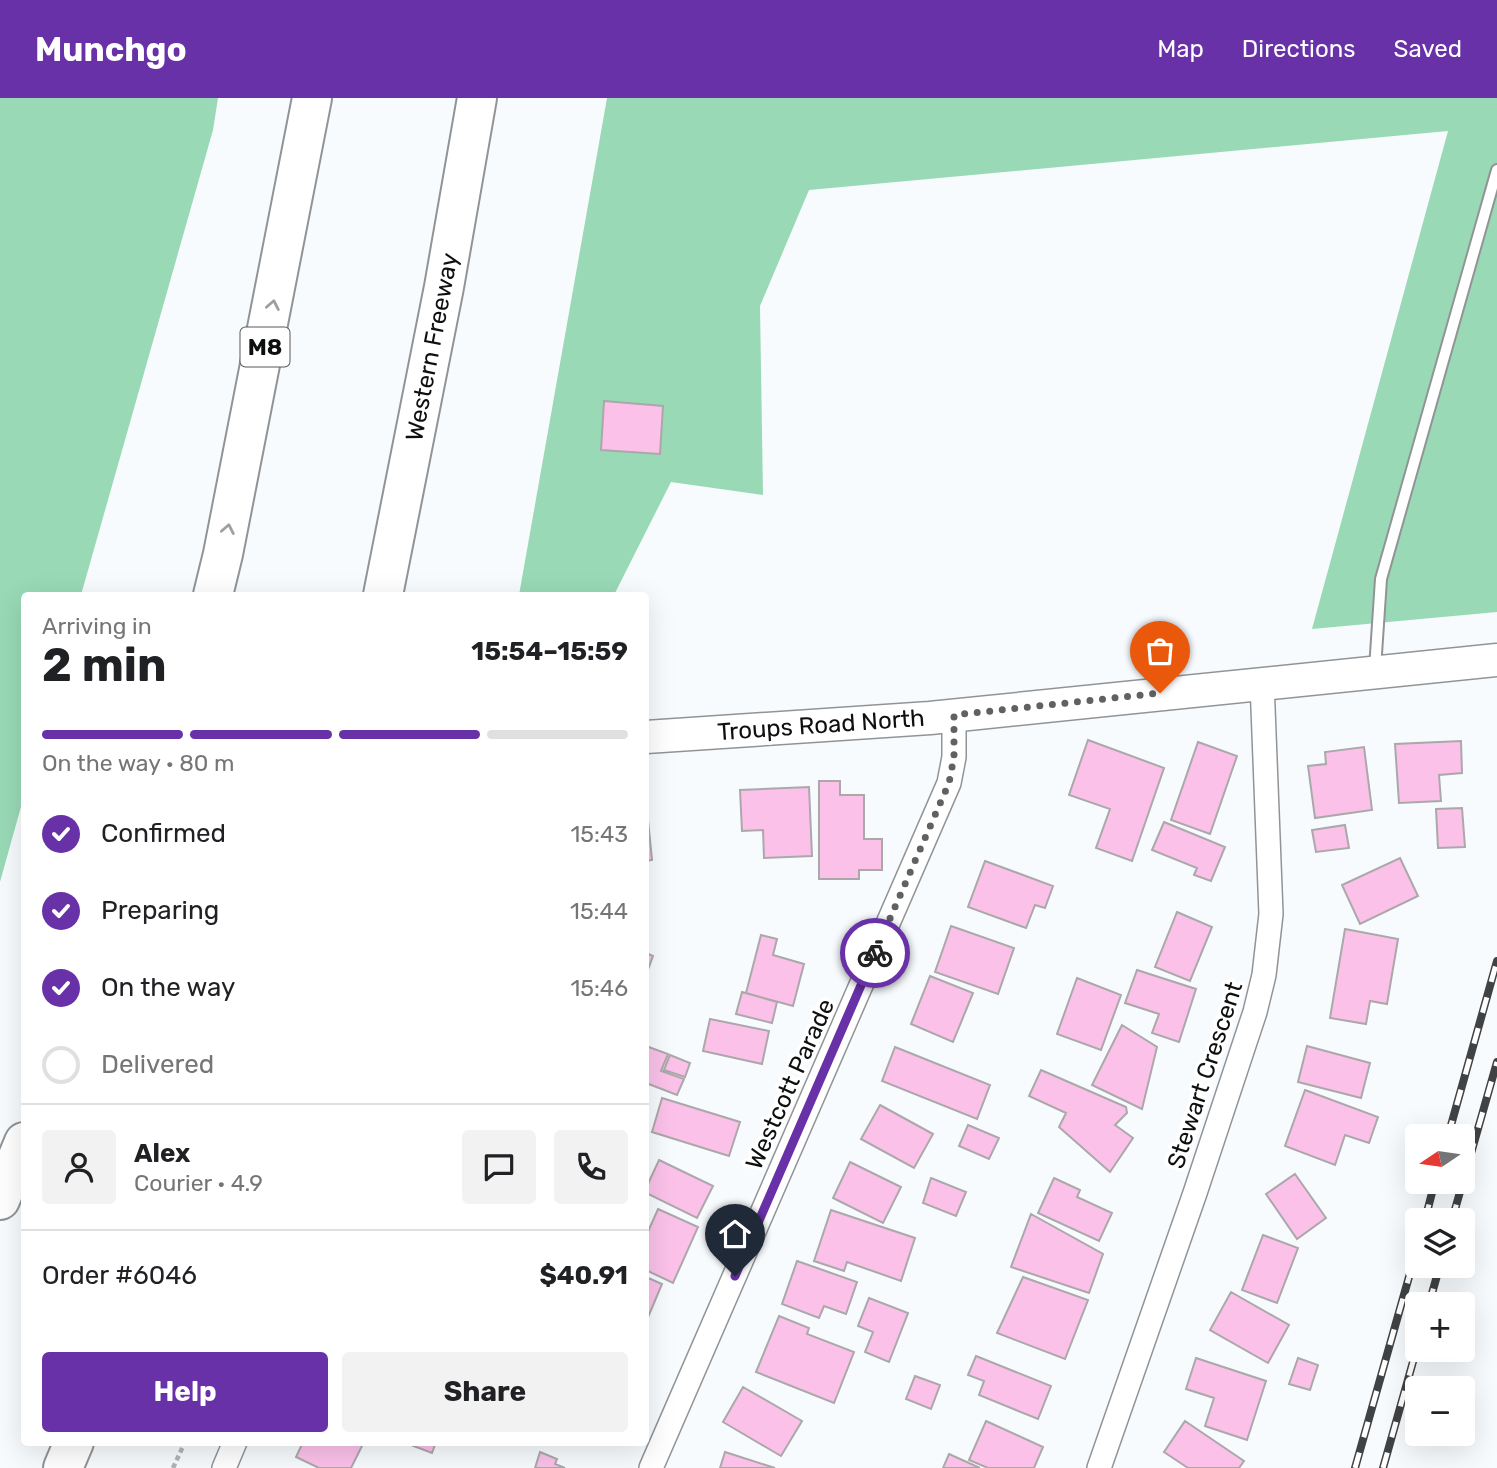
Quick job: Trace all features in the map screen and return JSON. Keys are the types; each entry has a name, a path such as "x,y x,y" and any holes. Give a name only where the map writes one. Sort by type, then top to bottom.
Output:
{"highway":[{"name":"M8","path":"214,592 231,516 312,98"},
{"name":"Western Freeway","path":"384,592 478,98"},
{"path":"406,592 422,506 478,98"},
{"path":"0,1200 21,1149"},
{"path":"63,1468 72,1446"}],"street":[{"name":"Troups Road North","path":"649,737 954,715 1497,660"},
{"name":"Stewart Crescent","path":"1099,1468 1195,1193 1255,1012 1264,975 1271,914 1262,682"},
{"name":"Westcott Parade","path":"651,1468 949,783 954,757 954,715"},
{"path":"223,1468 233,1446"}],"lane":[{"path":"1374,672 1381,579 1497,170"}],"path":[{"path":"173,1468 183,1446"}],"green space":[{"path":"0,98 218,98 213,130 82,592 21,592 21,807 0,882"},
{"path":"607,98 1497,98 1497,612 1312,629 1448,131 809,190 760,306 763,495 671,482 616,592 520,592"}],"building":[{"path":"604,401 663,406 660,454 601,450"},
{"path":"1088,740 1164,768 1132,861 1096,848 1110,809 1069,795"},
{"path":"1461,741 1462,773 1439,775 1441,801 1399,803 1395,744"},
{"path":"1198,742 1237,756 1210,834 1171,820"},
{"path":"1364,747 1372,810 1315,818 1308,766 1326,764 1325,752"},
{"path":"819,781 840,781 840,795 864,795 864,839 882,839 882,870 859,870 859,879 819,879"},
{"path":"809,787 812,856 764,858 763,830 742,831 740,790"},
{"path":"1462,808 1465,847 1438,848 1436,809"},
{"path":"1164,822 1225,847 1211,881 1194,875 1197,868 1152,850"},
{"path":"1345,825 1349,848 1316,852 1312,830"},
{"path":"649,830 652,860 649,860"},
{"path":"1400,858 1418,896 1360,924 1342,885"},
{"path":"985,861 1053,886 1045,908 1035,905 1026,928 968,907"},
{"path":"1177,912 1212,927 1190,981 1155,967"},
{"path":"951,926 1014,948 998,994 935,972"},
{"path":"1345,929 1398,939 1387,1004 1370,1001 1366,1024 1330,1018"},
{"path":"761,935 777,939 773,955 804,964 793,1006 746,993"},
{"path":"1137,970 1196,989 1179,1042 1152,1033 1159,1014 1125,1003"},
{"path":"930,976 973,993 953,1042 911,1024"},
{"path":"1077,978 1121,995 1101,1050 1057,1034"},
{"path":"742,992 777,1002 772,1023 736,1014"},
{"path":"710,1019 769,1031 762,1064 703,1051"},
{"path":"1122,1025 1157,1047 1142,1109 1092,1085"},
{"path":"1307,1046 1370,1063 1361,1098 1298,1082"},
{"path":"649,1047 668,1054 661,1071 684,1079 677,1095 649,1084"},
{"path":"895,1047 990,1085 977,1119 882,1081"},
{"path":"670,1055 690,1063 685,1077 664,1070"},
{"path":"1041,1070 1126,1107 1127,1113 1115,1125 1133,1138 1110,1172 1059,1127 1066,1113 1029,1096"},
{"path":"1305,1090 1378,1117 1369,1143 1345,1135 1335,1165 1285,1146"},
{"path":"662,1098 740,1122 729,1156 652,1132"},
{"path":"880,1105 933,1134 914,1168 861,1139"},
{"path":"968,1125 999,1138 989,1159 959,1146"},
{"path":"659,1160 713,1186 697,1218 649,1194 649,1182"},
{"path":"850,1162 901,1187 883,1223 833,1198"},
{"path":"1295,1174 1326,1218 1297,1239 1266,1194"},
{"path":"931,1178 966,1192 956,1216 923,1203"},
{"path":"1054,1178 1080,1190 1077,1197 1112,1213 1099,1241 1038,1213"},
{"path":"658,1209 698,1227 673,1283 649,1271 649,1229"},
{"path":"831,1210 915,1238 901,1281 847,1262 844,1271 814,1261"},
{"path":"1031,1214 1103,1254 1089,1293 1011,1267"},
{"path":"1263,1235 1298,1248 1277,1303 1242,1290"},
{"path":"797,1261 857,1282 846,1314 824,1306 819,1318 782,1304"},
{"path":"1023,1277 1088,1300 1065,1359 997,1333"},
{"path":"649,1278 662,1284 649,1315"},
{"path":"1231,1292 1289,1325 1268,1363 1210,1330"},
{"path":"869,1298 908,1313 889,1362 865,1352 873,1332 858,1326"},
{"path":"779,1316 809,1328 807,1334 854,1352 834,1403 756,1372"},
{"path":"976,1356 1051,1386 1038,1419 979,1395 984,1381 968,1375"},
{"path":"1196,1358 1266,1381 1247,1440 1205,1426 1214,1398 1186,1389"},
{"path":"1298,1358 1318,1365 1310,1390 1289,1384"},
{"path":"915,1376 940,1385 931,1409 906,1399"},
{"path":"743,1387 802,1421 781,1456 723,1422"},
{"path":"986,1421 1043,1447 1034,1468 988,1468 969,1460"},
{"path":"1185,1421 1244,1461 1239,1468 1188,1468 1164,1452"},
{"path":"301,1446 362,1446 351,1468 319,1468 296,1457"},
{"path":"414,1446 435,1446 432,1453"},
{"path":"540,1452 557,1459 555,1464 565,1468 535,1468"},
{"path":"725,1452 775,1468 720,1468"},
{"path":"949,1454 980,1468 943,1468"}],"railway":[{"path":"1451,1124 1497,961"},
{"path":"1455,1208 1497,1062"},
{"path":"1428,1208 1432,1194"},
{"path":"1355,1468 1409,1278"},
{"path":"1432,1292 1436,1278"},
{"path":"1383,1468 1413,1362"}],"way so far":[{"path":"875,953 949,783 954,757 954,715 1160,693"}],"route":[{"path":"735,1276 875,953"}]}
